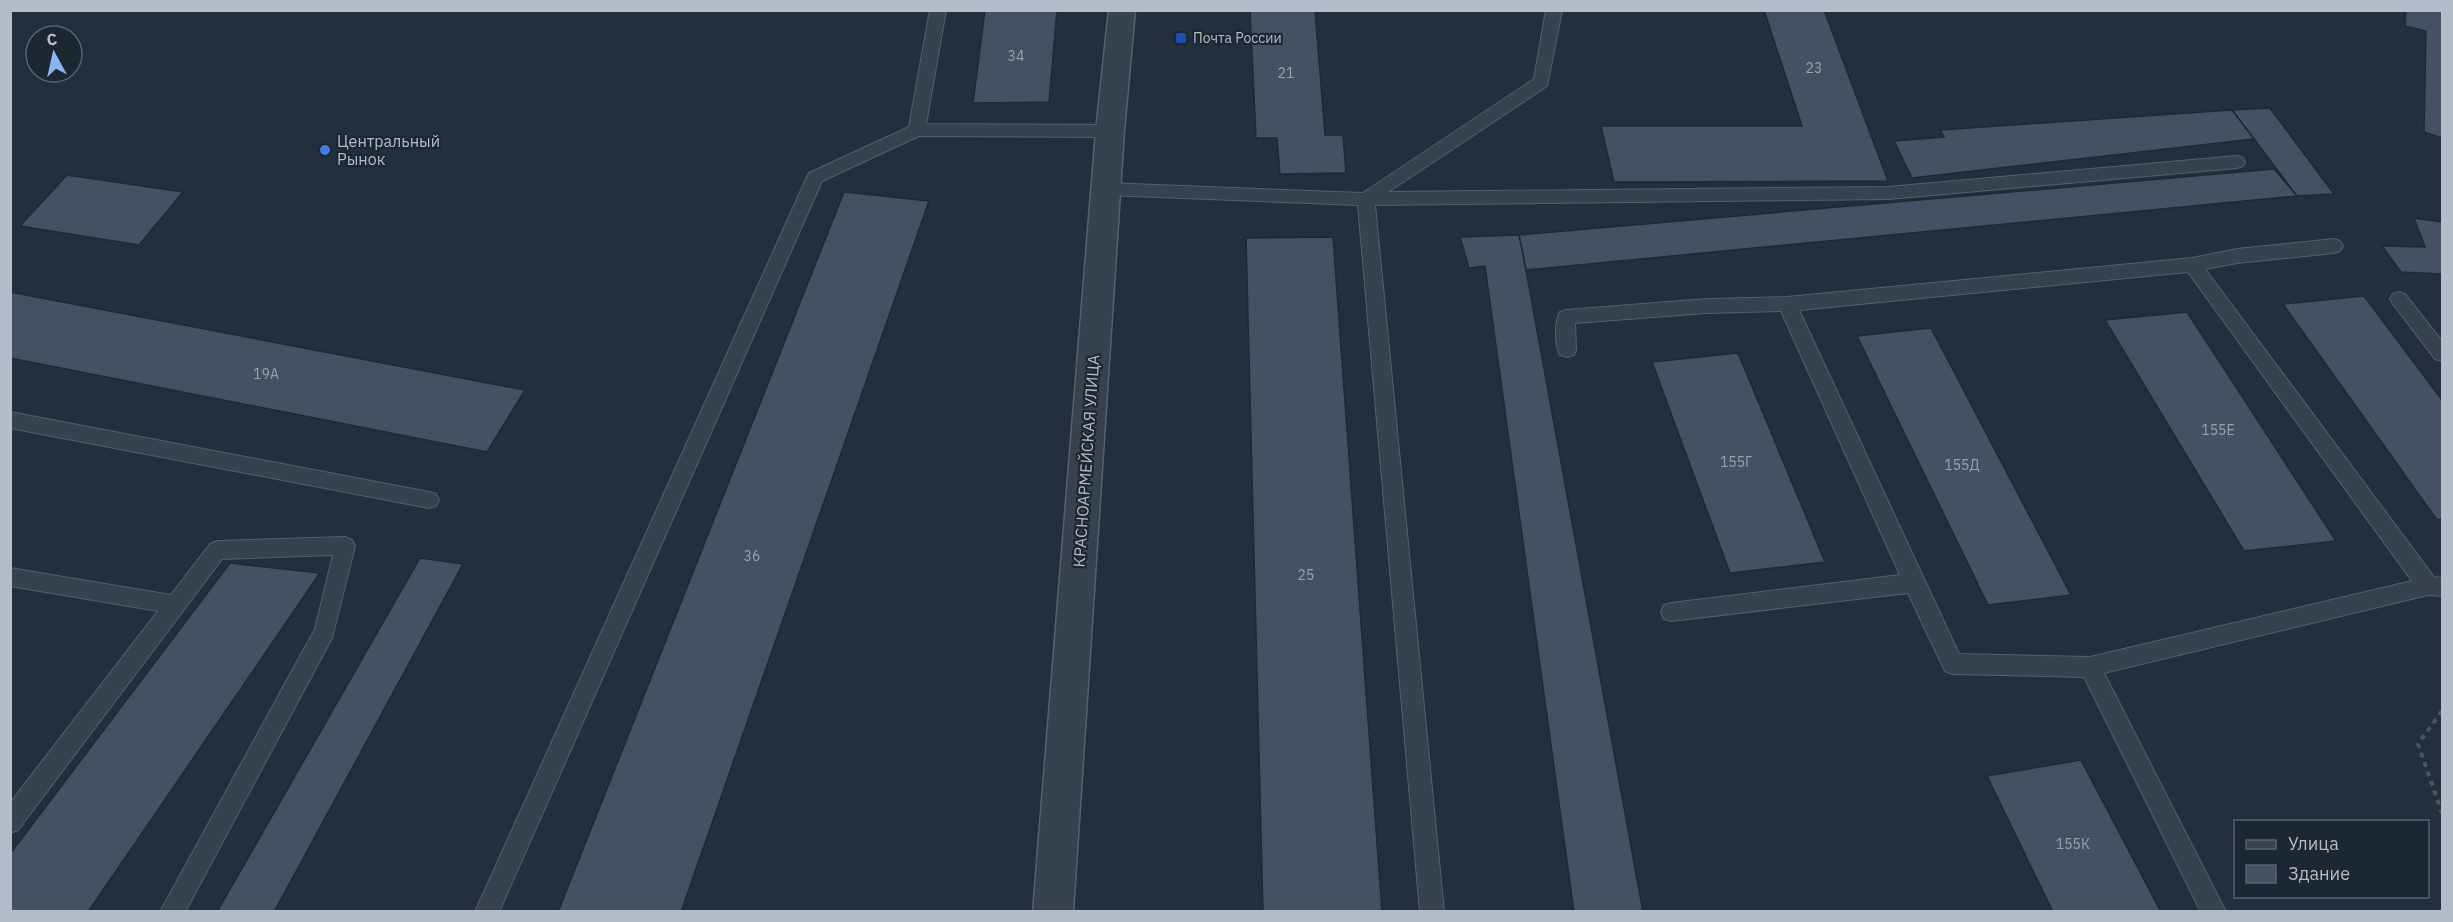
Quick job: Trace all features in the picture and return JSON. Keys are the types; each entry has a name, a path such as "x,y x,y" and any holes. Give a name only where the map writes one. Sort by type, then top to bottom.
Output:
{"street":[{"name":"КРАСНОАРМЕЙСКАЯ УЛИЦА","path":"1053,912 1110,132 1122,10"}],"lane":[{"path":"917,130 938,10"},
{"path":"1366,199 1541,82 1554,10"},
{"path":"487,912 815,177 917,130 1110,132"},
{"path":"1106,189 1366,199 1888,193 2237,162"},
{"path":"1366,199 1432,912"},
{"path":"1568,350 1566,316 1707,306 1788,304 2192,265 2237,256 2334,246"},
{"path":"1788,304 1953,664 2090,667 2435,587 2192,265"},
{"path":"2399,299 2442,354"},
{"path":"10,420 429,500"},
{"path":"10,822 217,550 345,546 325,631 172,912"},
{"path":"10,577 176,605"},
{"path":"1671,612 1914,583"},
{"path":"2090,667 2214,912"}],"path":[{"path":"2442,711 2418,744 2442,813"}],"building":[{"path":"985,10 1057,10 1049,102 973,103"},
{"path":"1250,10 1315,10 1325,135 1343,135 1346,173 1280,174 1277,138 1256,138"},
{"path":"1764,10 1824,10 1888,181 1614,182 1601,126 1802,126"},
{"path":"2406,10 2442,10 2442,138 2424,132 2426,31 2405,26"},
{"path":"2270,108 2334,194 2297,196 2232,110"},
{"path":"2232,110 2254,139 1912,178 1894,141 1944,137 1940,130"},
{"path":"2274,169 2297,196 1526,270 1519,235"},
{"path":"67,175 183,192 139,245 20,226"},
{"path":"844,192 929,201 681,912 558,912"},
{"path":"2414,218 2442,222 2442,274 2401,272 2382,246 2425,247"},
{"path":"1519,235 1643,912 1574,912 1485,266 1469,268 1460,237"},
{"path":"1333,237 1382,912 1263,912 1246,238"},
{"path":"10,292 525,390 487,452 10,358"},
{"path":"2364,296 2442,400 2442,519 2437,520 2283,304"},
{"path":"2187,312 2336,541 2244,551 2105,320"},
{"path":"1931,328 2071,595 1988,605 1857,336"},
{"path":"1738,353 1825,562 1730,573 1652,362"},
{"path":"420,558 463,564 274,912 217,912"},
{"path":"230,563 320,573 88,912 10,912 10,854"},
{"path":"2081,760 2161,912 2053,912 1987,776"}],"place":[{"name":"Почта России","path":"1181,38"},
{"name":"Центральный Рынок","path":"325,150"}]}
